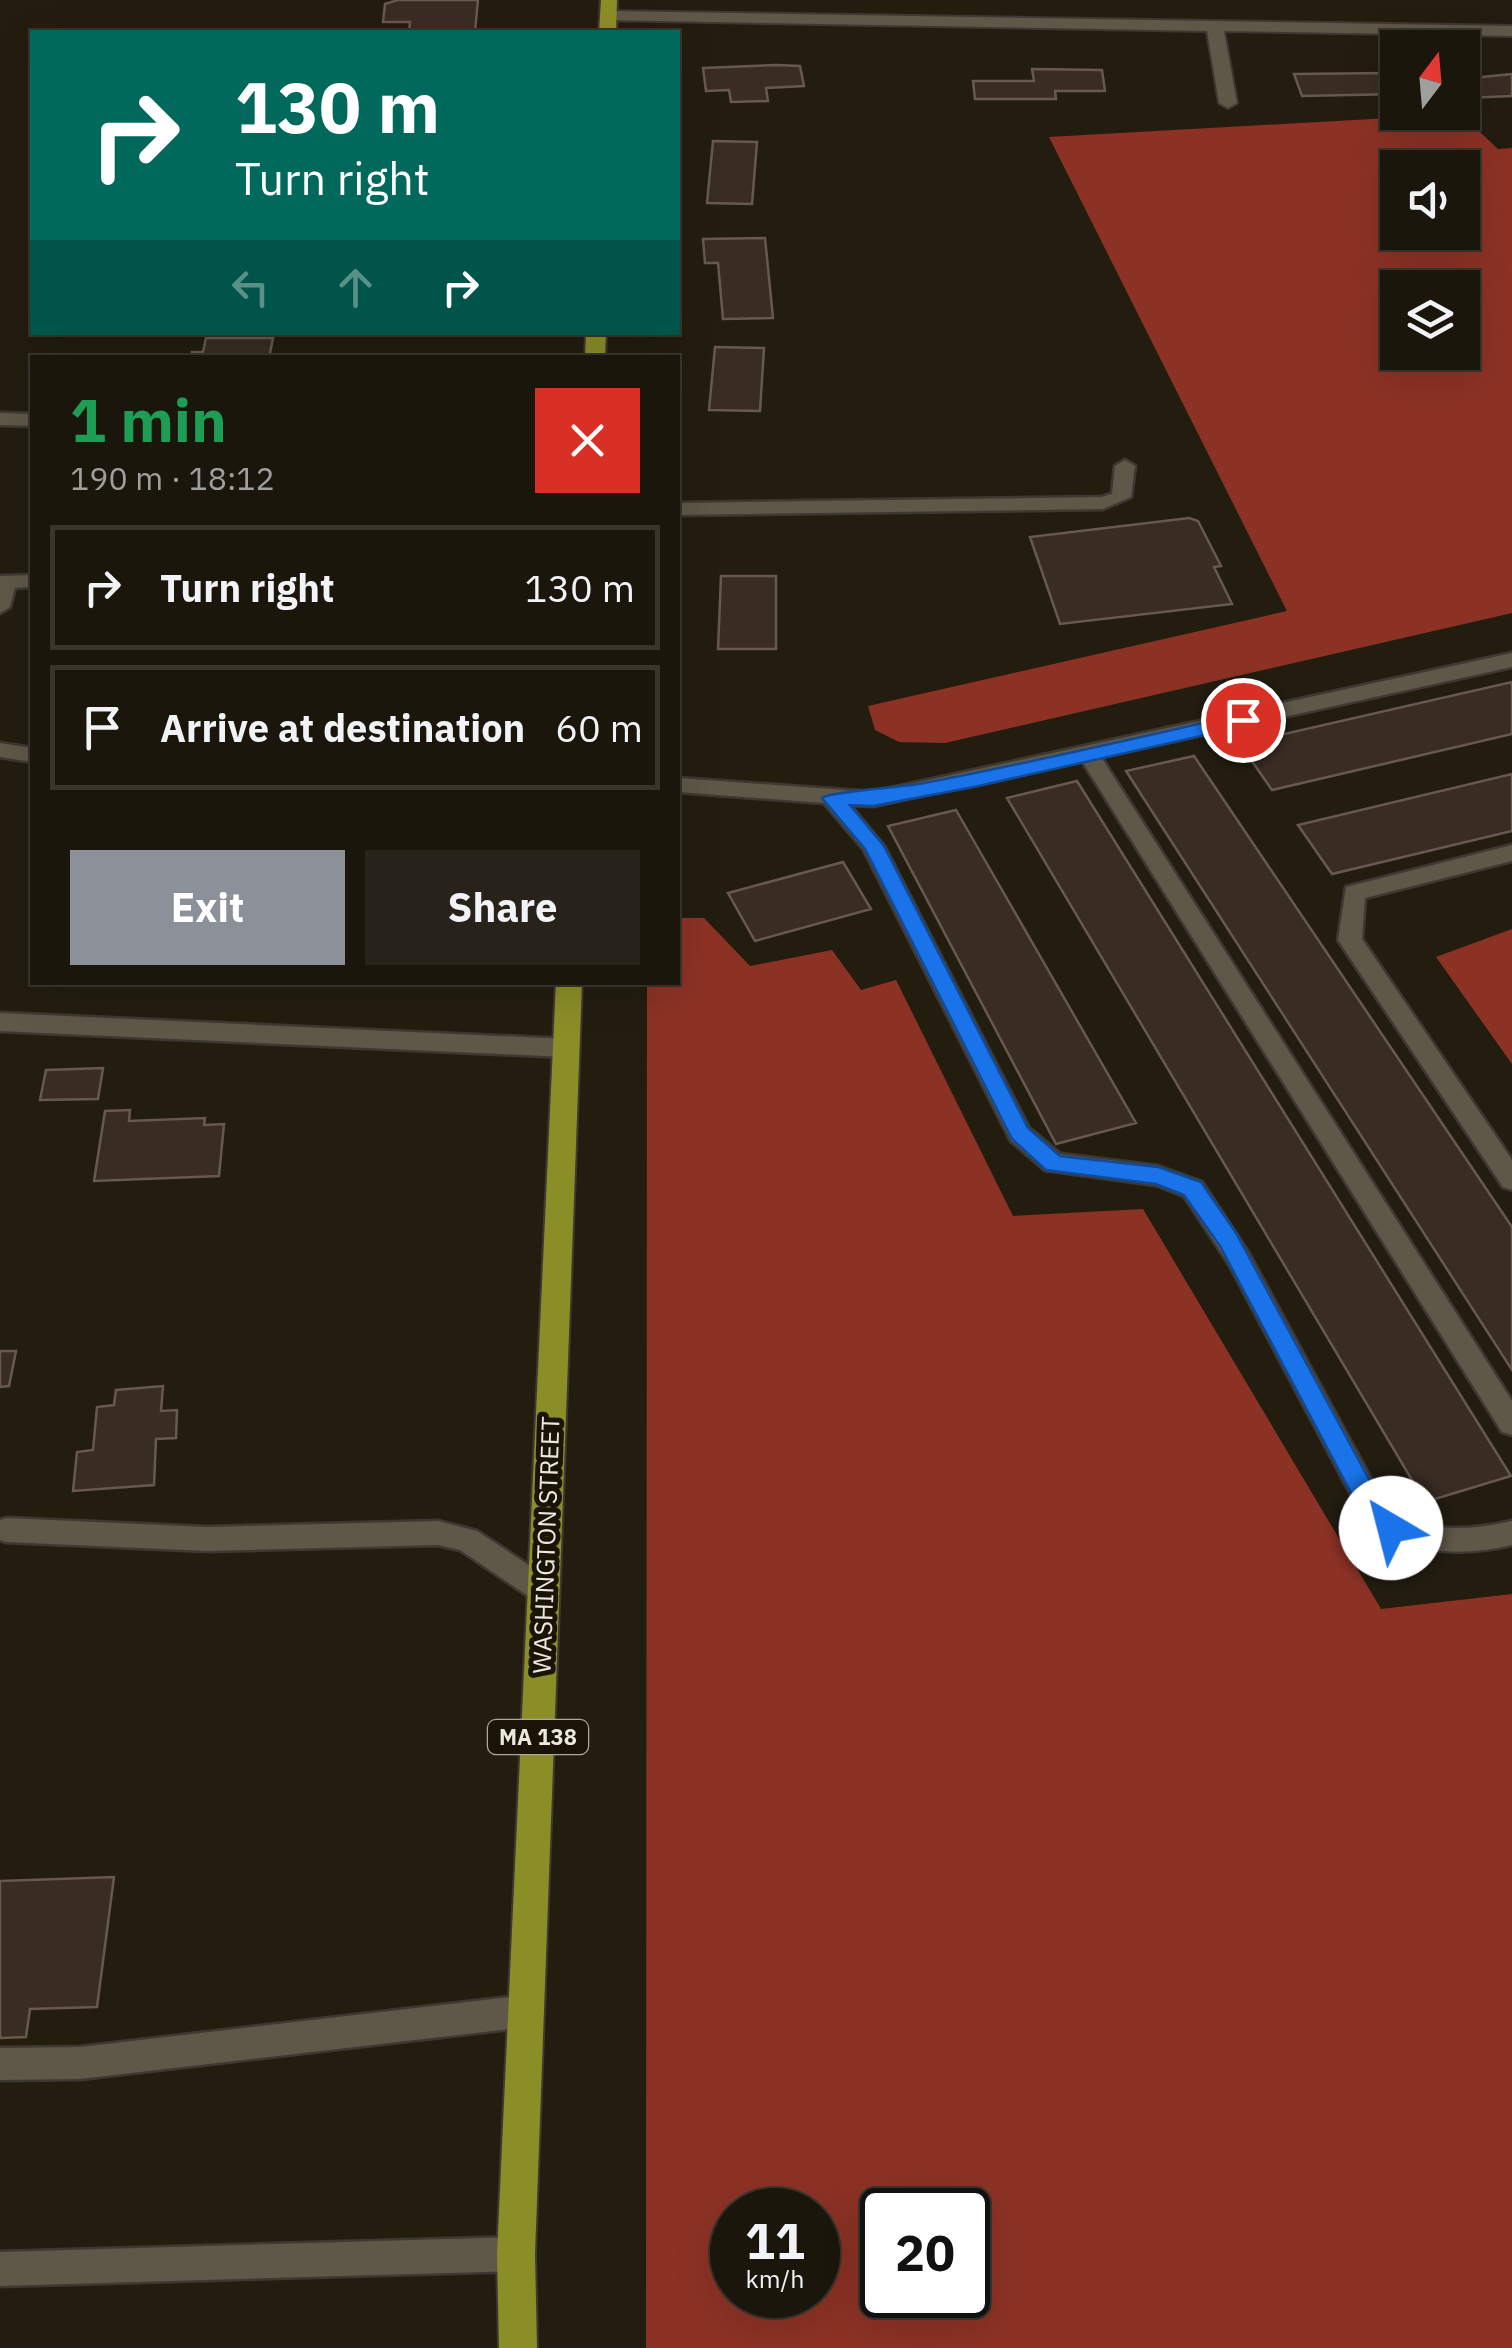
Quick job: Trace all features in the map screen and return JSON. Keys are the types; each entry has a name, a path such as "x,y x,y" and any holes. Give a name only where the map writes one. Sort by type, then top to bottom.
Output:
{"main road":[{"name":"WASHINGTON STREET","path":"518,2348 516,2254 569,985"}],"street":[{"path":"608,16 1215,30 1512,31"},
{"path":"1215,30 1228,103"}],"lane":[{"path":"0,419 30,420"},
{"path":"680,508 1103,503 1121,497 1124,466"},
{"path":"0,606 3,582 30,581"},
{"path":"680,786 873,800 1512,660"},
{"path":"0,750 30,755"},
{"path":"1089,755 1512,1424"},
{"path":"832,798 874,846 1020,1134 1054,1164 1158,1176 1192,1188 1232,1246 1374,1513 1391,1528 1434,1540 1487,1539 1512,1533"},
{"path":"1512,853 1354,893 1349,914 1350,940 1512,1180"},
{"path":"0,1022 566,1048"},
{"path":"6,1530 208,1539 438,1532 467,1540 544,1591"},
{"path":"0,2064 80,2063 527,2011"},
{"path":"0,2269 516,2254"}],"shaded area":[{"path":"1380,119 1380,130 1478,130 1498,149 1512,148 1512,613 945,743 899,742 875,730 868,706 1287,611 1049,137"},
{"path":"680,918 704,918 750,966 832,950 861,990 896,980 1013,1216 1143,1209 1381,1609 1512,1594 1512,2348 646,2348 647,985 680,985"},
{"path":"1512,929 1512,1064 1436,957"}],"building":[{"path":"398,0 478,0 475,30 409,30 410,22 383,22 385,4"},
{"path":"800,66 804,86 766,88 768,101 731,102 729,90 706,91 703,68"},
{"path":"1032,69 1102,70 1105,91 1055,91 1056,99 975,99 973,81 1034,81"},
{"path":"1380,73 1380,94 1302,96 1294,74"},
{"path":"1512,74 1512,96 1480,97 1480,77"},
{"path":"713,141 757,142 752,204 707,203"},
{"path":"765,238 773,318 723,319 718,263 705,263 703,239"},
{"path":"206,338 273,338 270,355 192,355 203,352"},
{"path":"715,347 764,348 760,411 709,410"},
{"path":"1189,518 1198,521 1221,566 1214,567 1232,604 1060,624 1030,537"},
{"path":"721,576 776,576 776,649 718,649"},
{"path":"1512,682 1512,734 1272,790 1240,744"},
{"path":"1194,756 1512,1227 1512,1370 1126,771"},
{"path":"1512,774 1512,831 1332,874 1298,825"},
{"path":"1077,781 1511,1476 1425,1502 1007,798"},
{"path":"956,810 1136,1123 1056,1144 888,826"},
{"path":"843,862 871,909 755,941 728,893"},
{"path":"103,1068 98,1099 40,1100 46,1070"},
{"path":"130,1110 129,1121 205,1118 204,1125 224,1124 219,1176 94,1181 105,1111"},
{"path":"0,1351 16,1351 9,1386 0,1387"},
{"path":"163,1386 161,1411 177,1410 176,1438 156,1439 154,1485 73,1491 77,1452 93,1450 97,1407 114,1405 116,1390"},
{"path":"114,1877 97,2007 30,2009 26,2037 0,2038 0,1881"}],"route":[{"path":"1243,720 873,800 832,798 874,846 1020,1134 1054,1164 1158,1176 1192,1188 1218,1221 1374,1513 1391,1528"}]}
